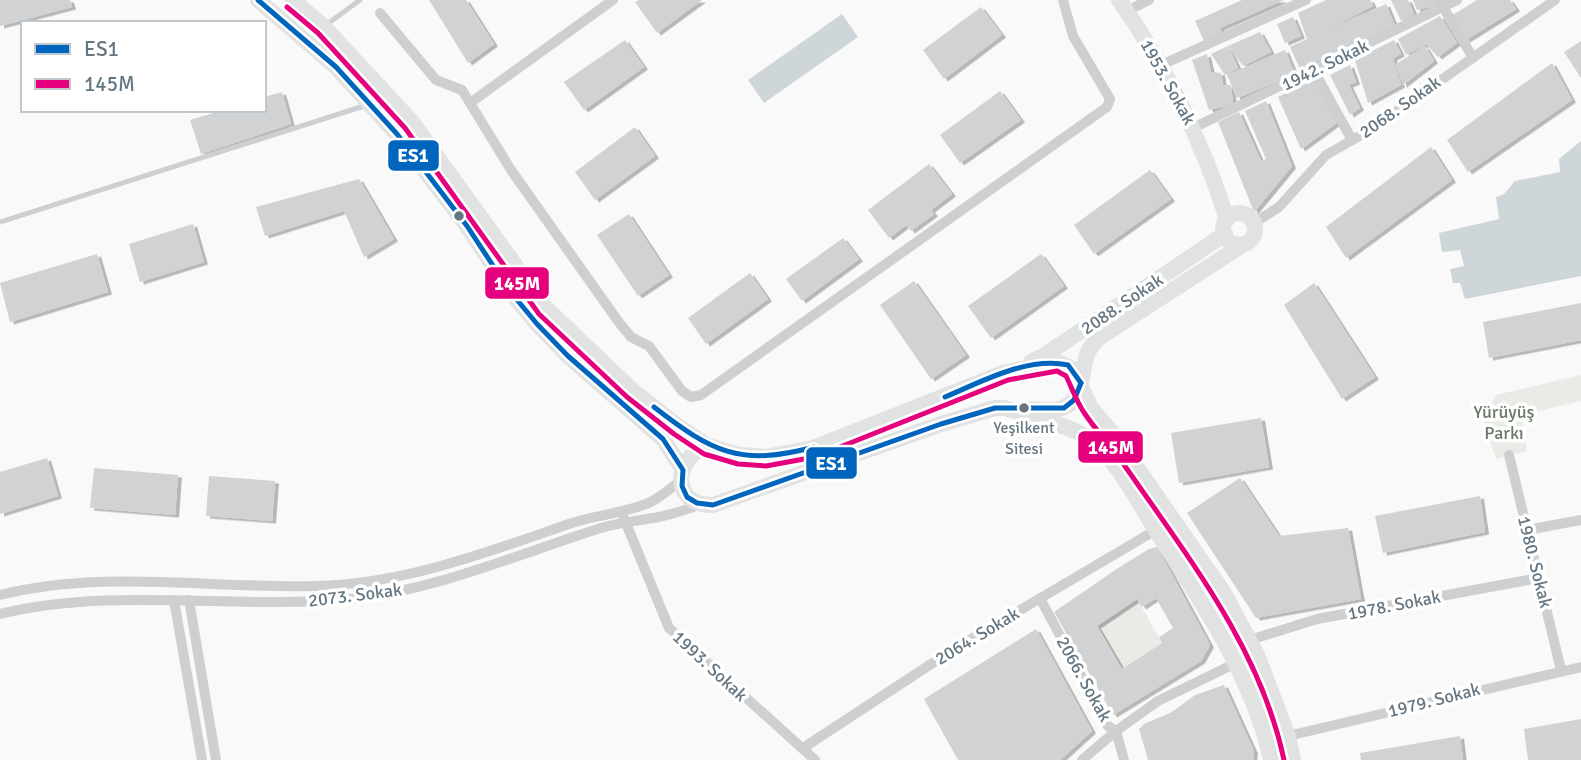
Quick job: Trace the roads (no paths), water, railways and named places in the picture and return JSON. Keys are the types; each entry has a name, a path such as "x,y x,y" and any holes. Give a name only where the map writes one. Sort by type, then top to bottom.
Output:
{"main road":[{"path":"258,0 336,67 397,134 467,226 509,290 537,324 568,356 663,439 682,475 687,497 699,505 713,506 941,424 995,408 1064,408 1074,400 1087,355 1100,337 1249,242 1255,233 1237,222 1234,244 1244,244"},
{"path":"293,0 324,27 412,122 546,308 632,390 678,427 708,446 740,455 766,457 813,448 1017,369 1058,362 1073,369 1091,408 1117,439 1224,593 1250,640 1288,736 1293,760"},
{"name":"1953. Sokak","path":"1123,5 1161,65 1237,222"},
{"name":"2088. Sokak","path":"1017,369 1045,355 1237,222"},
{"path":"1005,408 1083,435 1104,451 1200,599 1236,663 1265,732 1272,760"},
{"path":"682,475 688,458 696,450 708,446"},
{"path":"1265,732 1288,736"}],"street":[{"path":"470,103 613,0"},
{"path":"380,13 436,80 462,90 505,160 624,329 631,337 649,346 682,391 691,397 701,395 1107,107 1110,99 1073,36 1063,0"},
{"path":"1123,5 1149,0"},
{"path":"1161,65 1306,0"},
{"name":"1942. Sokak","path":"1193,128 1314,71 1440,4 1457,0"},
{"name":"2068. Sokak","path":"1237,222 1279,207 1326,155 1370,130 1555,0"},
{"path":"1440,4 1473,58"},
{"path":"1314,71 1352,140"},
{"name":"1980. Sokak","path":"1509,455 1561,670"},
{"name":"2073. Sokak","path":"0,595 71,584 167,581 316,586 375,580 459,561 577,521 646,504 660,496 682,475"},
{"name":"2073. Sokak","path":"0,614 65,603 174,600 324,601 385,593 447,580 603,527 669,515 699,505"},
{"name":"1993. Sokak","path":"621,510 669,628 815,760"},
{"path":"1527,530 1581,520"},
{"name":"2064. Sokak","path":"803,748 954,649 1156,530"},
{"name":"1978. Sokak","path":"1250,640 1390,600 1539,578"},
{"name":"2066. Sokak","path":"1040,598 1079,665 1108,726 1116,731 1124,760"},
{"path":"174,600 202,760"},
{"path":"189,600 216,760"},
{"path":"1082,760 1158,701 1236,663"},
{"name":"1979. Sokak","path":"1288,736 1581,667"}],"lane":[{"path":"324,27 359,0"},
{"path":"0,222 369,104"}],"place":[{"name":"Yeşilkent Sitesi","path":"1024,408"}],"park label":[{"name":"Yürüyüş Parkı","path":"1504,422"}]}
